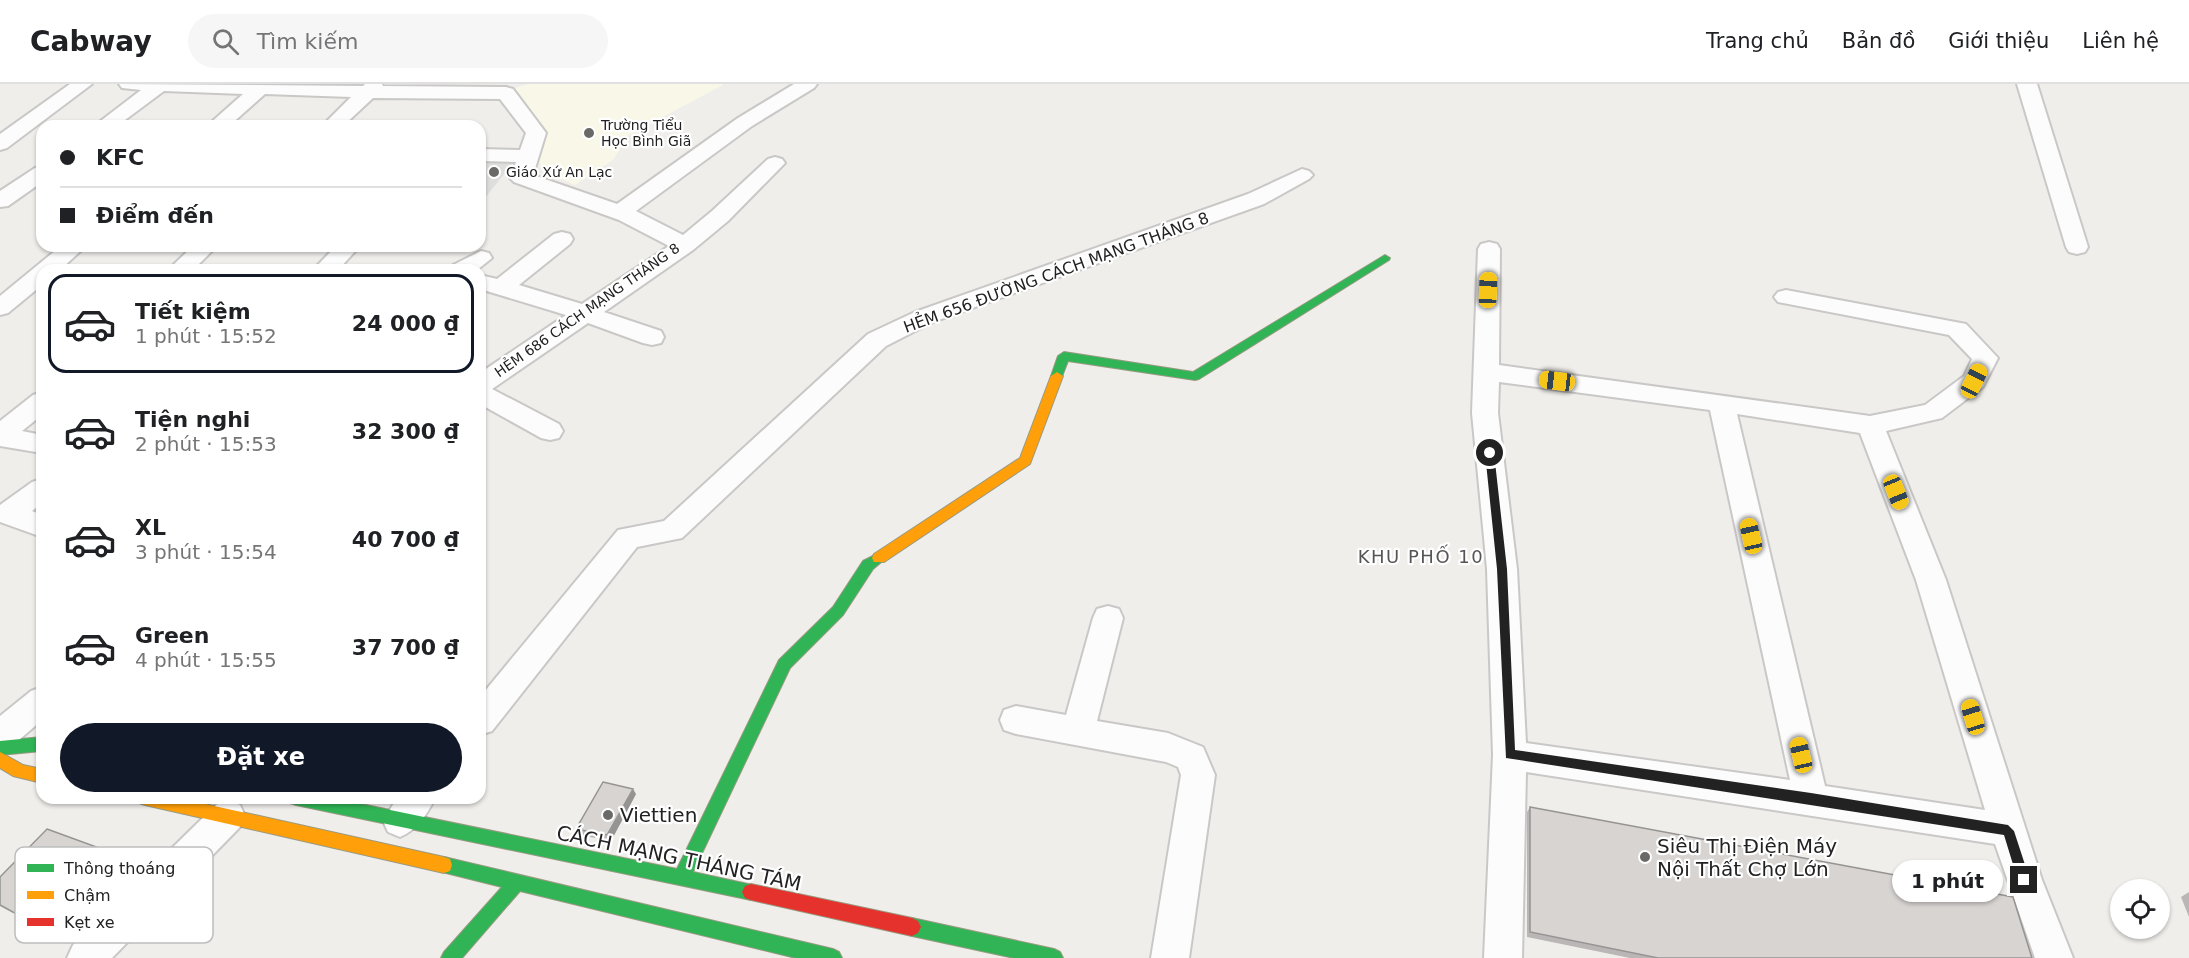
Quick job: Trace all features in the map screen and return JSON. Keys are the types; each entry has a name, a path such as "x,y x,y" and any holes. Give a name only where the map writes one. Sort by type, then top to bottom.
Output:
{"main road":[{"path":"682,877 784,664 838,611 868,565 1025,461 1064,356 1195,376 1385,258"},
{"path":"0,748 36,745"},
{"path":"0,759 19,771 36,775"},
{"path":"173,804 518,882 833,958"},
{"name":"CÁCH MẠNG THÁNG TÁM","path":"352,804 409,810 682,877 1054,958"},
{"path":"450,958 518,882"}],"street":[{"path":"0,144 82,84"},
{"path":"129,84 501,88"},
{"path":"620,213 745,122 807,84"},
{"path":"2027,84 2077,247"},
{"path":"112,120 160,85"},
{"path":"224,120 263,86"},
{"path":"338,120 371,88"},
{"name":"HẺM 686 CÁCH MẠNG THÁNG 8","path":"486,381 684,245 620,213 521,178 536,133 501,88"},
{"path":"486,155 528,156"},
{"path":"684,245 720,216 775,163"},
{"name":"HẺM 656 ĐƯỜNG CÁCH MẠNG THÁNG 8","path":"486,715 628,538 672,530 876,340 924,317 1256,199 1302,175"},
{"path":"0,201 36,176"},
{"path":"491,285 562,238"},
{"path":"1489,249 1485,413 1502,569 1510,755 1503,958"},
{"path":"53,264 68,252"},
{"path":"186,264 200,252"},
{"path":"331,264 343,252"},
{"path":"0,308 36,278"},
{"path":"491,285 550,301 652,337"},
{"path":"1486,372 1870,425 1933,412 1974,381 1985,358 1957,329 1786,297"},
{"path":"486,396 550,431"},
{"path":"1721,403 1811,799"},
{"path":"0,436 36,406"},
{"path":"1870,425 1931,580 2008,831 2054,958"},
{"path":"0,436 36,443"},
{"path":"36,493 8,514 36,524"},
{"path":"1078,731 1108,618"},
{"path":"0,736 36,706"},
{"path":"1016,720 1168,748 1191,757 1198,775 1170,958"},
{"path":"1510,755 1811,799 2008,831"},
{"path":"197,847 228,816"},
{"path":"86,958 101,943"}],"shaded area":[{"name":"Trường Tiểu Học Bình Giã","path":"528,84 723,85 629,135 613,160 575,185 541,170 538,153 547,132 512,89"},
{"name":"Giáo Xứ An Lạc","path":"486,157 517,158 486,197"}],"building":[{"name":"Viettien","path":"603,782 633,789 607,835 576,829"},
{"name":"Siêu Thị Điện Máy Nội Thất Chợ Lớn","path":"1530,807 2013,897 2032,958 1658,958 1530,932"},
{"path":"47,829 96,847 29,847"},
{"path":"15,862 15,913 0,905 0,877"}],"traffic: fast":[{"path":"1057,376 1064,356 1195,376 1385,258"},
{"path":"682,877 784,664 838,611 868,565 879,558"},
{"path":"0,748 36,745"},
{"path":"325,804 751,892"},
{"path":"444,865 833,958"},
{"path":"450,958 517,882"},
{"path":"912,927 1054,958"}],"traffic: slow":[{"path":"879,558 1025,461 1057,376"},
{"path":"0,759 19,771 36,775"},
{"path":"172,804 444,865"}],"traffic: jam":[{"path":"751,892 912,927"}],"place":[{"name":"Trường Tiểu Học Bình Giã","path":"589,133"},
{"name":"Giáo Xứ An Lạc","path":"494,172"},
{"name":"Viettien","path":"608,815"},
{"name":"Siêu Thị Điện Máy Nội Thất Chợ Lớn","path":"1645,857"}],"district":[{"name":"KHU PHỐ 10","path":"1421,557"}],"route":[{"path":"1490,453 1502,569 1510,755 1811,799 2008,831 2024,880"}]}
